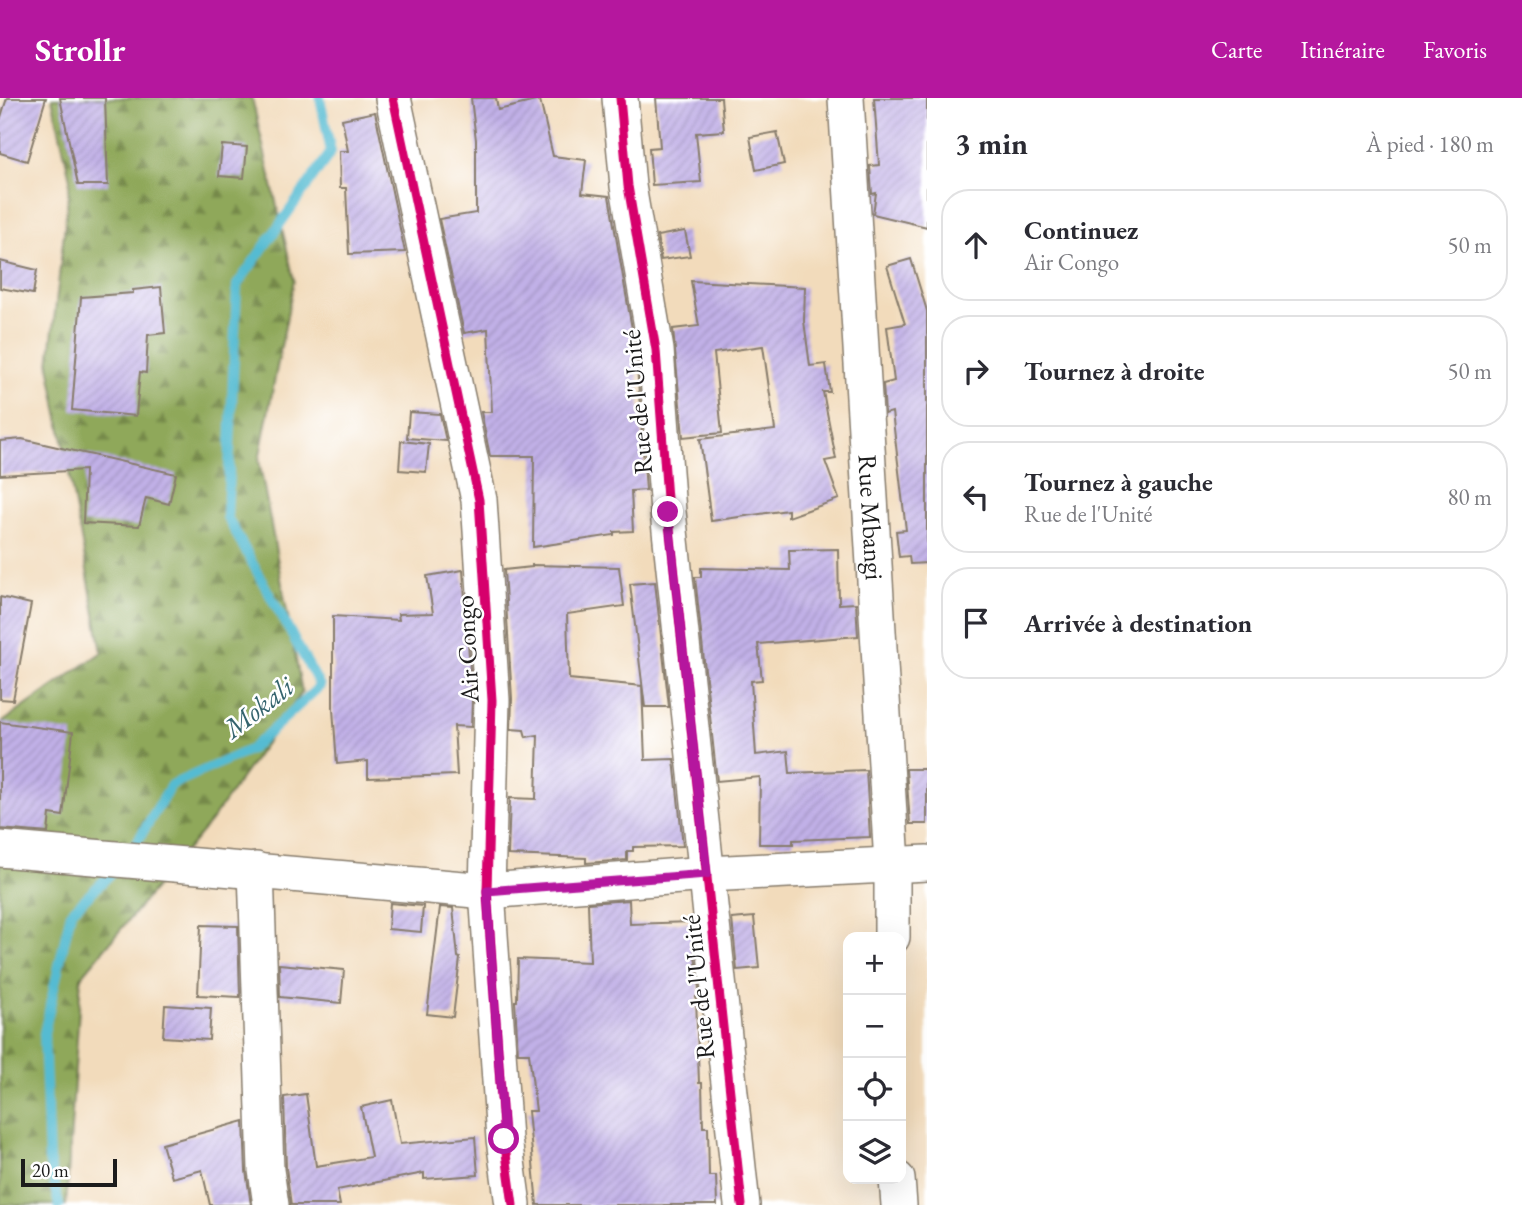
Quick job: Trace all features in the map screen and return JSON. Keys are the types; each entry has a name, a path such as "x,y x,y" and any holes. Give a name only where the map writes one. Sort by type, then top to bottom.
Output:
{"street":[{"name":"Air Congo","path":"393,98 479,500 492,700 487,891 504,1139 513,1205"},
{"name":"Rue de l'Unité","path":"620,98 628,186 656,350 668,512 742,1205"},
{"name":"Rue Mbangi","path":"846,98 892,864 892,932"},
{"path":"0,849 487,891 707,874 927,863"},
{"path":"256,870 266,1170 271,1205"},
{"path":"897,1184 899,1205"}],"green space":[{"path":"52,98 252,98 294,280 259,460 302,692 211,821 81,977 66,1205 0,1205 0,724 102,652 49,365 70,179"}],"building":[{"path":"7,98 46,98 27,161 0,153 0,120"},
{"path":"60,98 105,98 108,185 78,185"},
{"path":"471,98 496,98 498,110 540,100 553,156 586,160 582,193 609,196 636,352 646,490 631,491 633,531 533,547 534,456 490,456 481,412 492,412 488,329 464,333 439,219 476,213 476,140"},
{"path":"656,98 721,98 724,131 696,133 701,182 652,185 649,148 660,147"},
{"path":"874,98 927,98 927,227 873,214 876,193 872,194 870,166 879,165"},
{"path":"375,112 405,252 349,254 346,188 340,188 339,151 348,151 342,119"},
{"path":"777,132 784,164 756,170 750,137"},
{"path":"222,145 247,147 244,178 219,176"},
{"path":"685,231 690,256 661,260 657,236"},
{"path":"911,259 927,311 927,563 910,564 909,556 899,557 896,531 906,530 892,412 885,414 883,384 894,381 887,327 905,324 887,266"},
{"path":"0,261 37,270 33,294 0,288"},
{"path":"691,281 805,287 804,321 810,366 826,364 830,392 823,392 836,459 825,461 839,499 788,517 788,510 711,521 700,439 775,430 763,346 714,353 722,433 683,437 673,329 699,326"},
{"path":"161,287 165,333 148,335 146,373 140,372 136,416 72,410 81,297 133,293 133,290"},
{"path":"409,412 440,414 446,441 407,438"},
{"path":"22,439 176,474 169,504 146,498 139,526 83,523 85,470 0,475 0,441"},
{"path":"401,441 429,444 426,472 399,470"},
{"path":"838,549 839,604 856,603 858,636 758,644 762,680 751,681 756,755 788,751 790,773 866,770 870,837 793,840 793,844 759,844 760,777 717,781 695,577 701,577 701,568 790,570 789,550"},
{"path":"532,565 619,567 624,606 567,614 569,679 642,686 645,760 674,759 683,846 633,847 633,851 627,851 627,860 586,863 586,858 508,855 510,798 536,799 538,735 526,737 524,730 511,729 512,699 504,570"},
{"path":"463,570 472,700 471,727 454,726 457,775 368,778 368,761 337,764 333,709 333,616 399,620 398,614 433,613 427,576"},
{"path":"655,582 669,707 645,707 630,584"},
{"path":"0,597 31,604 13,700 0,699"},
{"path":"0,722 73,732 63,816 50,814 48,833 0,829"},
{"path":"906,769 927,769 927,824 910,824"},
{"path":"629,900 630,924 691,922 700,997 696,997 703,1127 708,1127 709,1176 716,1176 717,1205 537,1205 528,1111 536,1111 529,1053 518,1053 515,1001 518,959 590,962 588,903"},
{"path":"390,903 423,906 421,932 388,929"},
{"path":"440,907 453,908 460,958 453,1017 427,1014"},
{"path":"754,917 759,968 737,970 732,919"},
{"path":"201,925 238,926 240,997 198,995"},
{"path":"279,964 344,970 341,1003 280,997"},
{"path":"165,1005 211,1008 209,1040 163,1037"},
{"path":"306,1094 316,1166 371,1157 361,1107 392,1100 400,1144 475,1137 478,1175 424,1179 424,1173 337,1190 340,1205 291,1205 286,1168 284,1097"},
{"path":"244,1121 246,1171 251,1205 210,1205 202,1170 172,1178 162,1144"}],"waterway":[{"name":"Mokali","path":"131,852 171,785 251,749 320,686 227,517 237,285 331,152 320,98"},
{"name":"Mokali","path":"59,1205 49,1160 44,1033 71,912 116,869"}],"cycle path":[{"path":"393,98 479,500 492,700 487,891 504,1139 513,1205"},
{"path":"620,98 628,186 656,350 668,512 742,1205"}],"route":[{"path":"504,1139 487,891 707,874 668,512"}]}
